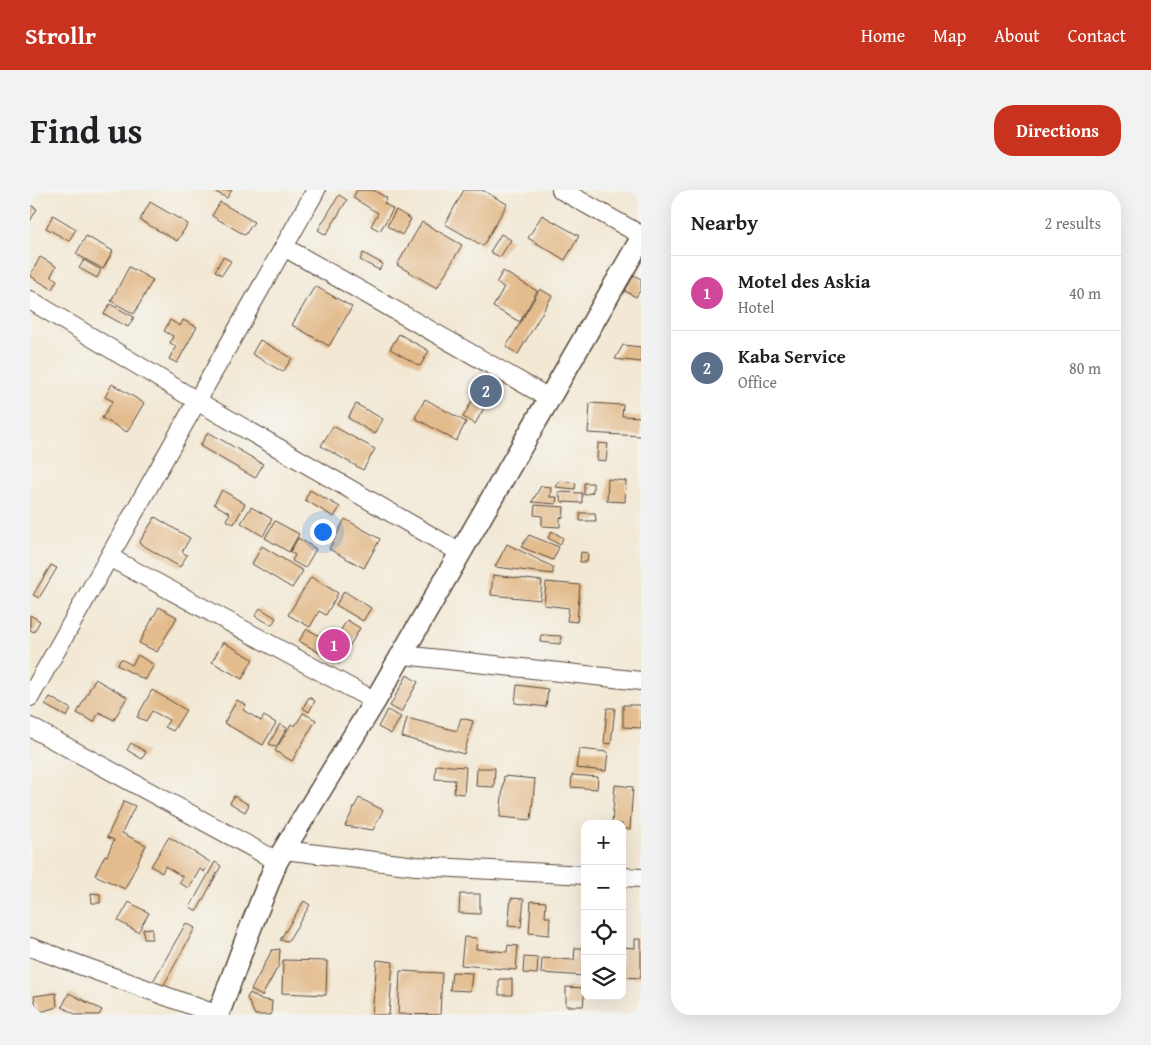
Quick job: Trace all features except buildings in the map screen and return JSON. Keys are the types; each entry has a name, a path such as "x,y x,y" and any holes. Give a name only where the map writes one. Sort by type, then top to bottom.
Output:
{"street":[{"path":"30,697 316,190"},
{"path":"561,190 641,235"},
{"path":"30,947 218,1015 280,855 403,654 641,239"},
{"path":"284,247 549,398"},
{"path":"30,300 197,400 461,553"},
{"path":"109,557 375,701"},
{"path":"403,654 641,681"},
{"path":"30,727 280,855 416,866 581,875"},
{"path":"626,877 641,878"}],"place":[{"name":"Kaba Service","path":"486,391"},
{"name":"Motel des Askia","path":"334,645"}]}
